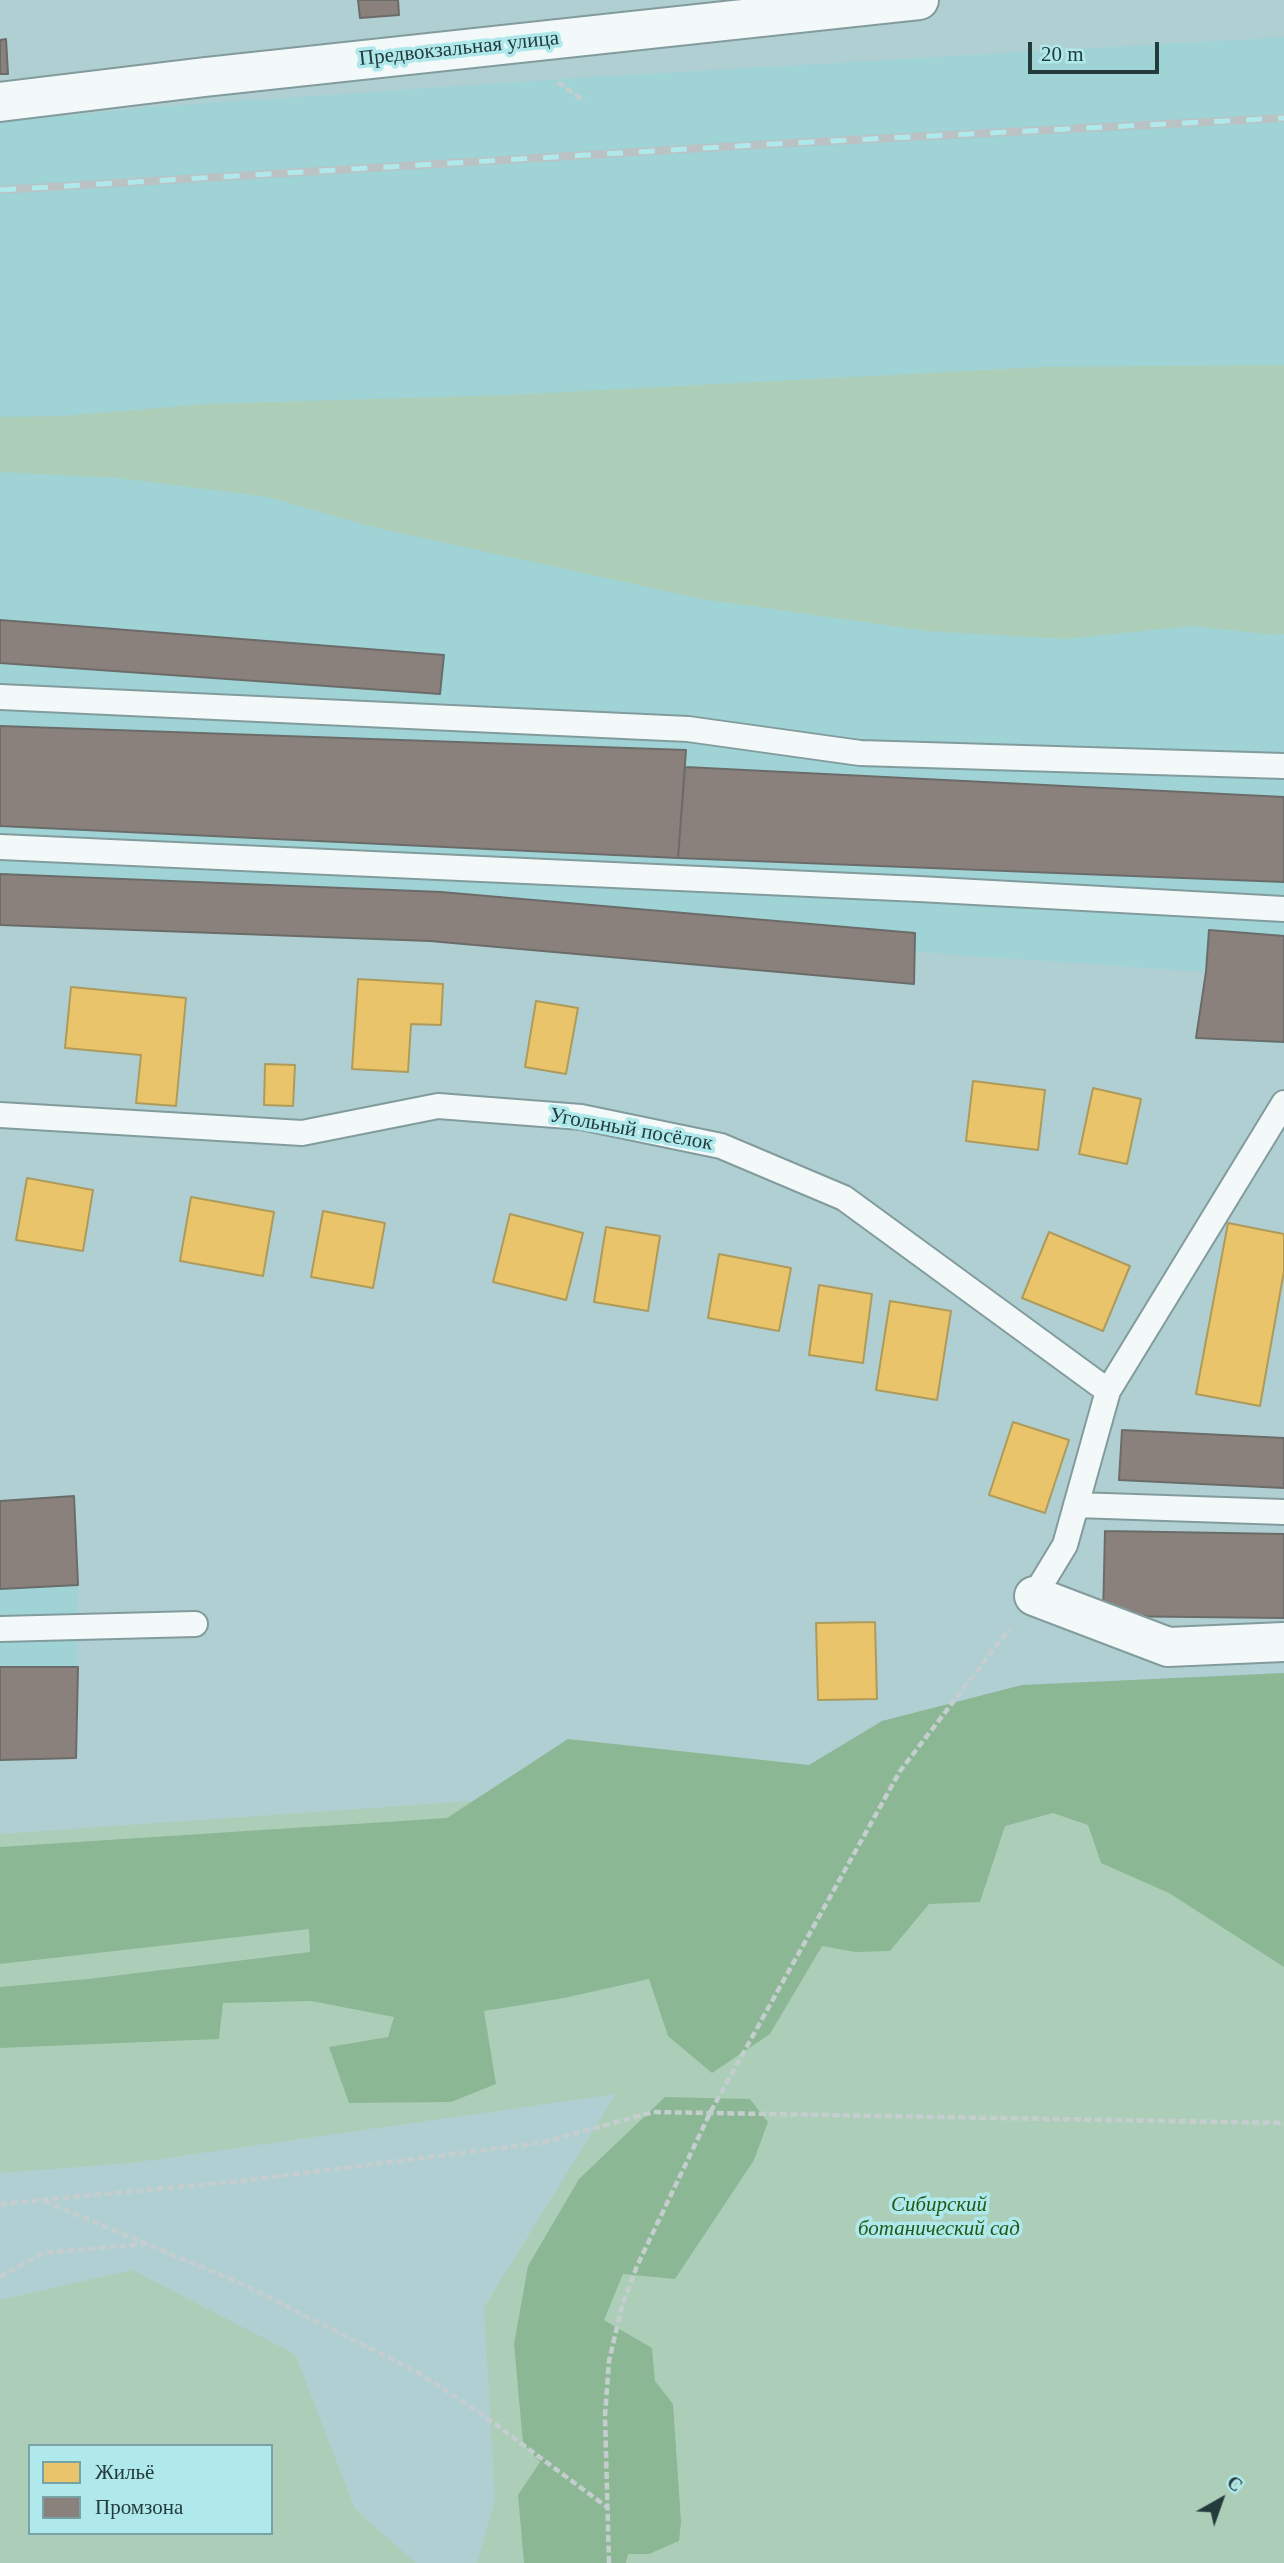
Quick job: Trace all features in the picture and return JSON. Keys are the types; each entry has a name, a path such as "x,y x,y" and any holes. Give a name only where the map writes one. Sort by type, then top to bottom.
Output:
{"street":[{"name":"Предвокзальная улица","path":"0,102 205,77 919,0"},
{"path":"1034,1597 1168,1647 1284,1642"}],"lane":[{"path":"0,697 688,729 860,753 1284,766"},
{"path":"0,847 919,889 1284,909"},
{"path":"1034,1597 1065,1545 1108,1391 1284,1103"},
{"name":"Угольный посёлок","path":"0,1115 302,1133 438,1106 581,1117 721,1146 844,1198 1108,1391"},
{"path":"1076,1505 1284,1512"},
{"path":"0,1629 195,1624"}],"path":[{"path":"609,2563 605,2416 609,2361 622,2306 637,2266 711,2111 900,1771 1034,1597"},
{"path":"0,2204 241,2181 540,2143 653,2112 1284,2123"},
{"path":"43,2200 242,2284 417,2372 480,2413 607,2507"},
{"path":"0,2277 43,2253 147,2244"}],"shaded area":[{"path":"1284,37 1284,1044 1196,1038 1206,972 915,952 430,941 0,925 0,122 153,107 575,78"},
{"path":"74,1496 78,1585 76,1758 0,1760 0,1501"}],"green space":[{"path":"1284,365 1284,634 1275,635 1192,626 1064,639 927,631 702,599 373,527 268,497 118,478 0,472 0,417 63,416 205,404 508,395 1043,367"},
{"path":"1284,1673 1284,1967 1169,1893 1101,1863 1088,1825 1053,1813 1005,1826 980,1902 929,1904 890,1951 855,1952 822,1946 770,2034 712,2073 668,2036 649,1979 564,1998 484,2011 496,2084 451,2102 349,2103 329,2047 388,2037 394,2017 311,2001 223,2003 219,2039 0,2048 0,1987 310,1952 309,1929 0,1964 0,1847 447,1818 568,1739 809,1765 882,1721 1022,1685"},
{"name":"Сибирский ботанический сад","path":"1284,1693 1284,2563 477,2563 495,2501 484,2307 616,2094 131,2163 0,2173 0,1834 900,1771"},
{"path":"665,2097 750,2099 768,2122 754,2160 675,2279 623,2274 604,2320 652,2348 655,2381 673,2404 681,2522 679,2541 649,2554 628,2554 626,2563 524,2563 518,2495 540,2462 523,2443 514,2344 528,2266 579,2179"},
{"path":"132,2270 295,2354 355,2509 416,2563 0,2563 0,2300"}],"building: Жильё":[{"path":"358,979 443,984 441,1025 411,1024 408,1072 352,1069"},
{"path":"71,987 186,998 176,1106 136,1103 141,1055 65,1048"},
{"path":"536,1001 578,1008 566,1074 525,1067"},
{"path":"265,1064 295,1065 293,1106 264,1105"},
{"path":"973,1081 1045,1090 1038,1150 966,1141"},
{"path":"1093,1088 1141,1099 1127,1164 1079,1154"},
{"path":"27,1178 93,1190 83,1251 16,1240"},
{"path":"191,1197 274,1212 263,1276 180,1261"},
{"path":"323,1211 385,1223 373,1288 311,1277"},
{"path":"510,1214 583,1233 566,1300 493,1282"},
{"path":"1228,1223 1284,1234 1284,1271 1260,1406 1196,1394"},
{"path":"606,1227 660,1236 648,1311 594,1302"},
{"path":"1049,1232 1130,1266 1103,1331 1022,1298"},
{"path":"719,1254 791,1268 779,1331 708,1318"},
{"path":"819,1285 872,1294 863,1363 809,1355"},
{"path":"890,1301 951,1311 937,1400 876,1390"},
{"path":"1013,1422 1069,1440 1045,1513 989,1495"},
{"path":"875,1622 877,1699 818,1700 816,1623"}],"building: Промзона":[{"path":"358,0 398,0 399,15 360,18"},
{"path":"6,39 8,74 0,74 0,40"},
{"path":"0,620 444,655 440,694 0,663"},
{"path":"0,726 686,750 678,858 0,826"},
{"path":"685,767 1284,797 1284,882 678,858"},
{"path":"0,874 441,892 915,933 914,984 430,941 0,925"},
{"path":"1209,930 1284,936 1284,1042 1196,1038"},
{"path":"1122,1430 1284,1438 1284,1488 1119,1480"},
{"path":"74,1496 78,1585 0,1589 0,1501"},
{"path":"1105,1531 1284,1534 1284,1618 1103,1616"},
{"path":"0,1667 78,1667 76,1758 0,1760"}],"railway":[{"path":"0,190 772,144 1284,118"}]}
